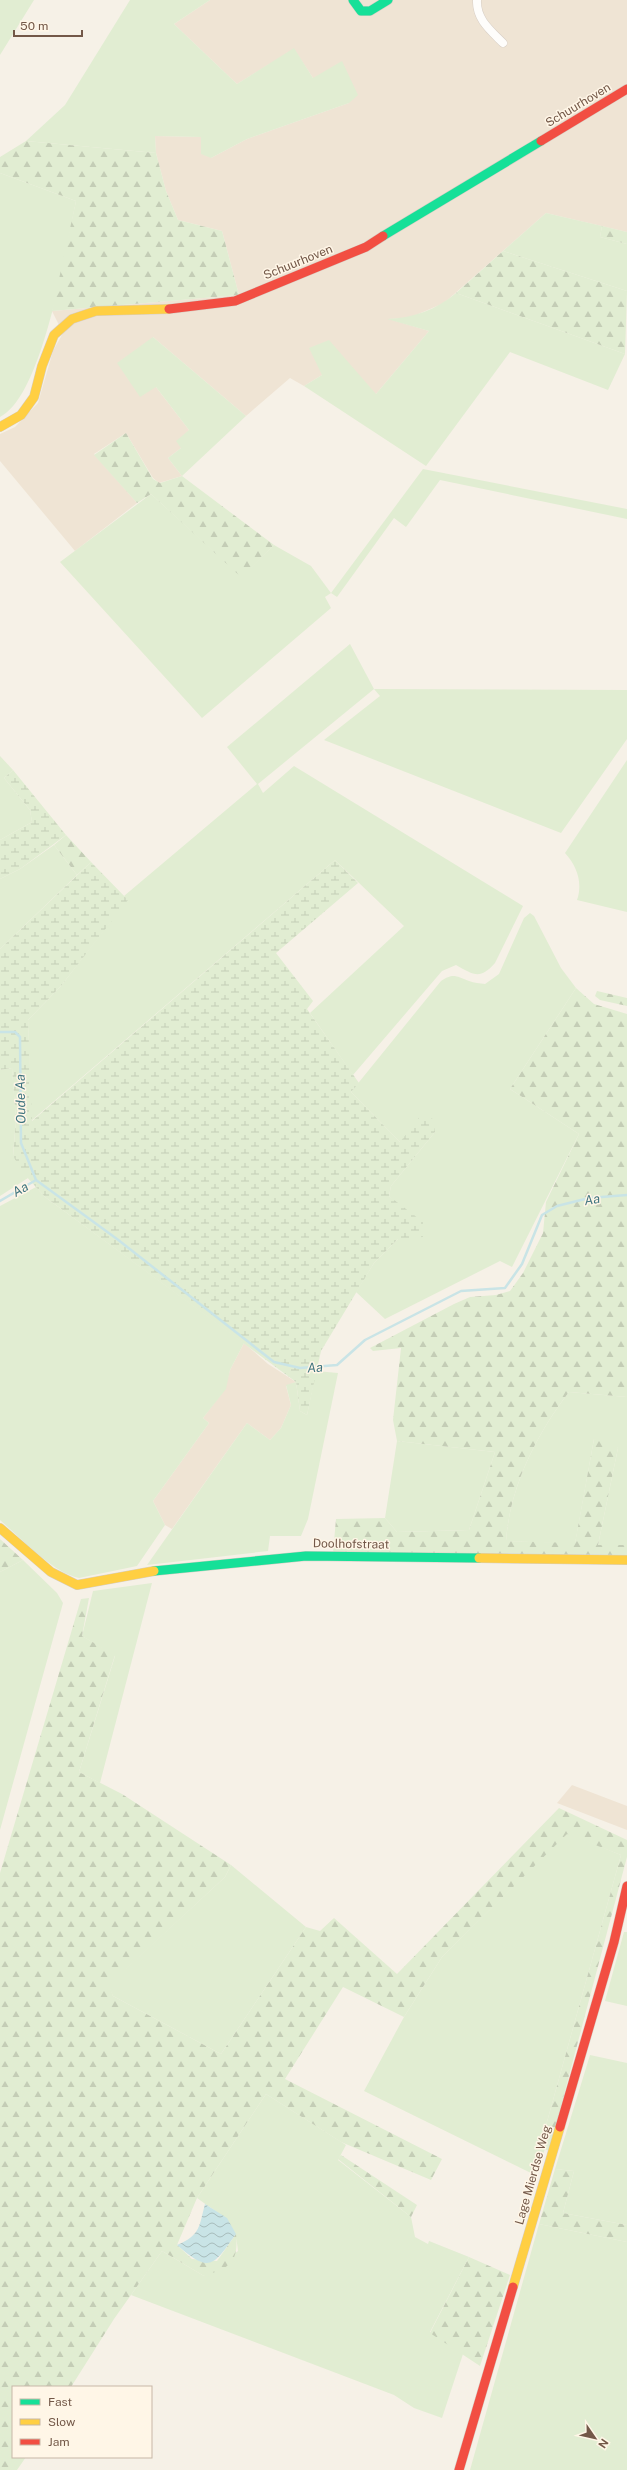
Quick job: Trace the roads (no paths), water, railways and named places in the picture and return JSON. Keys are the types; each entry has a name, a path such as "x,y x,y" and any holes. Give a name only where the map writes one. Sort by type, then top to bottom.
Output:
{"street":[{"path":"353,0 361,11 365,12 388,0"},
{"path":"476,0 476,11 503,44"},
{"name":"Schuurhoven","path":"0,427 20,415 34,397 42,366 54,335 72,318 96,311 188,308 235,301 328,263 372,243 627,89"},
{"name":"Doolhofstraat","path":"0,1528 51,1572 77,1585 170,1568 306,1556 627,1560"},
{"name":"Lage Mierdse Weg","path":"459,2470 614,1942 627,1886"}],"water":[{"path":"205,2204 227,2218 236,2234 216,2259 204,2263 188,2254 177,2245 191,2237 198,2229"}],"waterway":[{"name":"Oude Aa","path":"0,1032 15,1032 20,1037 21,1143 36,1180"},
{"name":"Aa","path":"0,1201 36,1180 117,1239 274,1362 300,1368 337,1365 365,1340 461,1291 505,1288 522,1264 542,1215 557,1206 589,1198 627,1195"}]}
